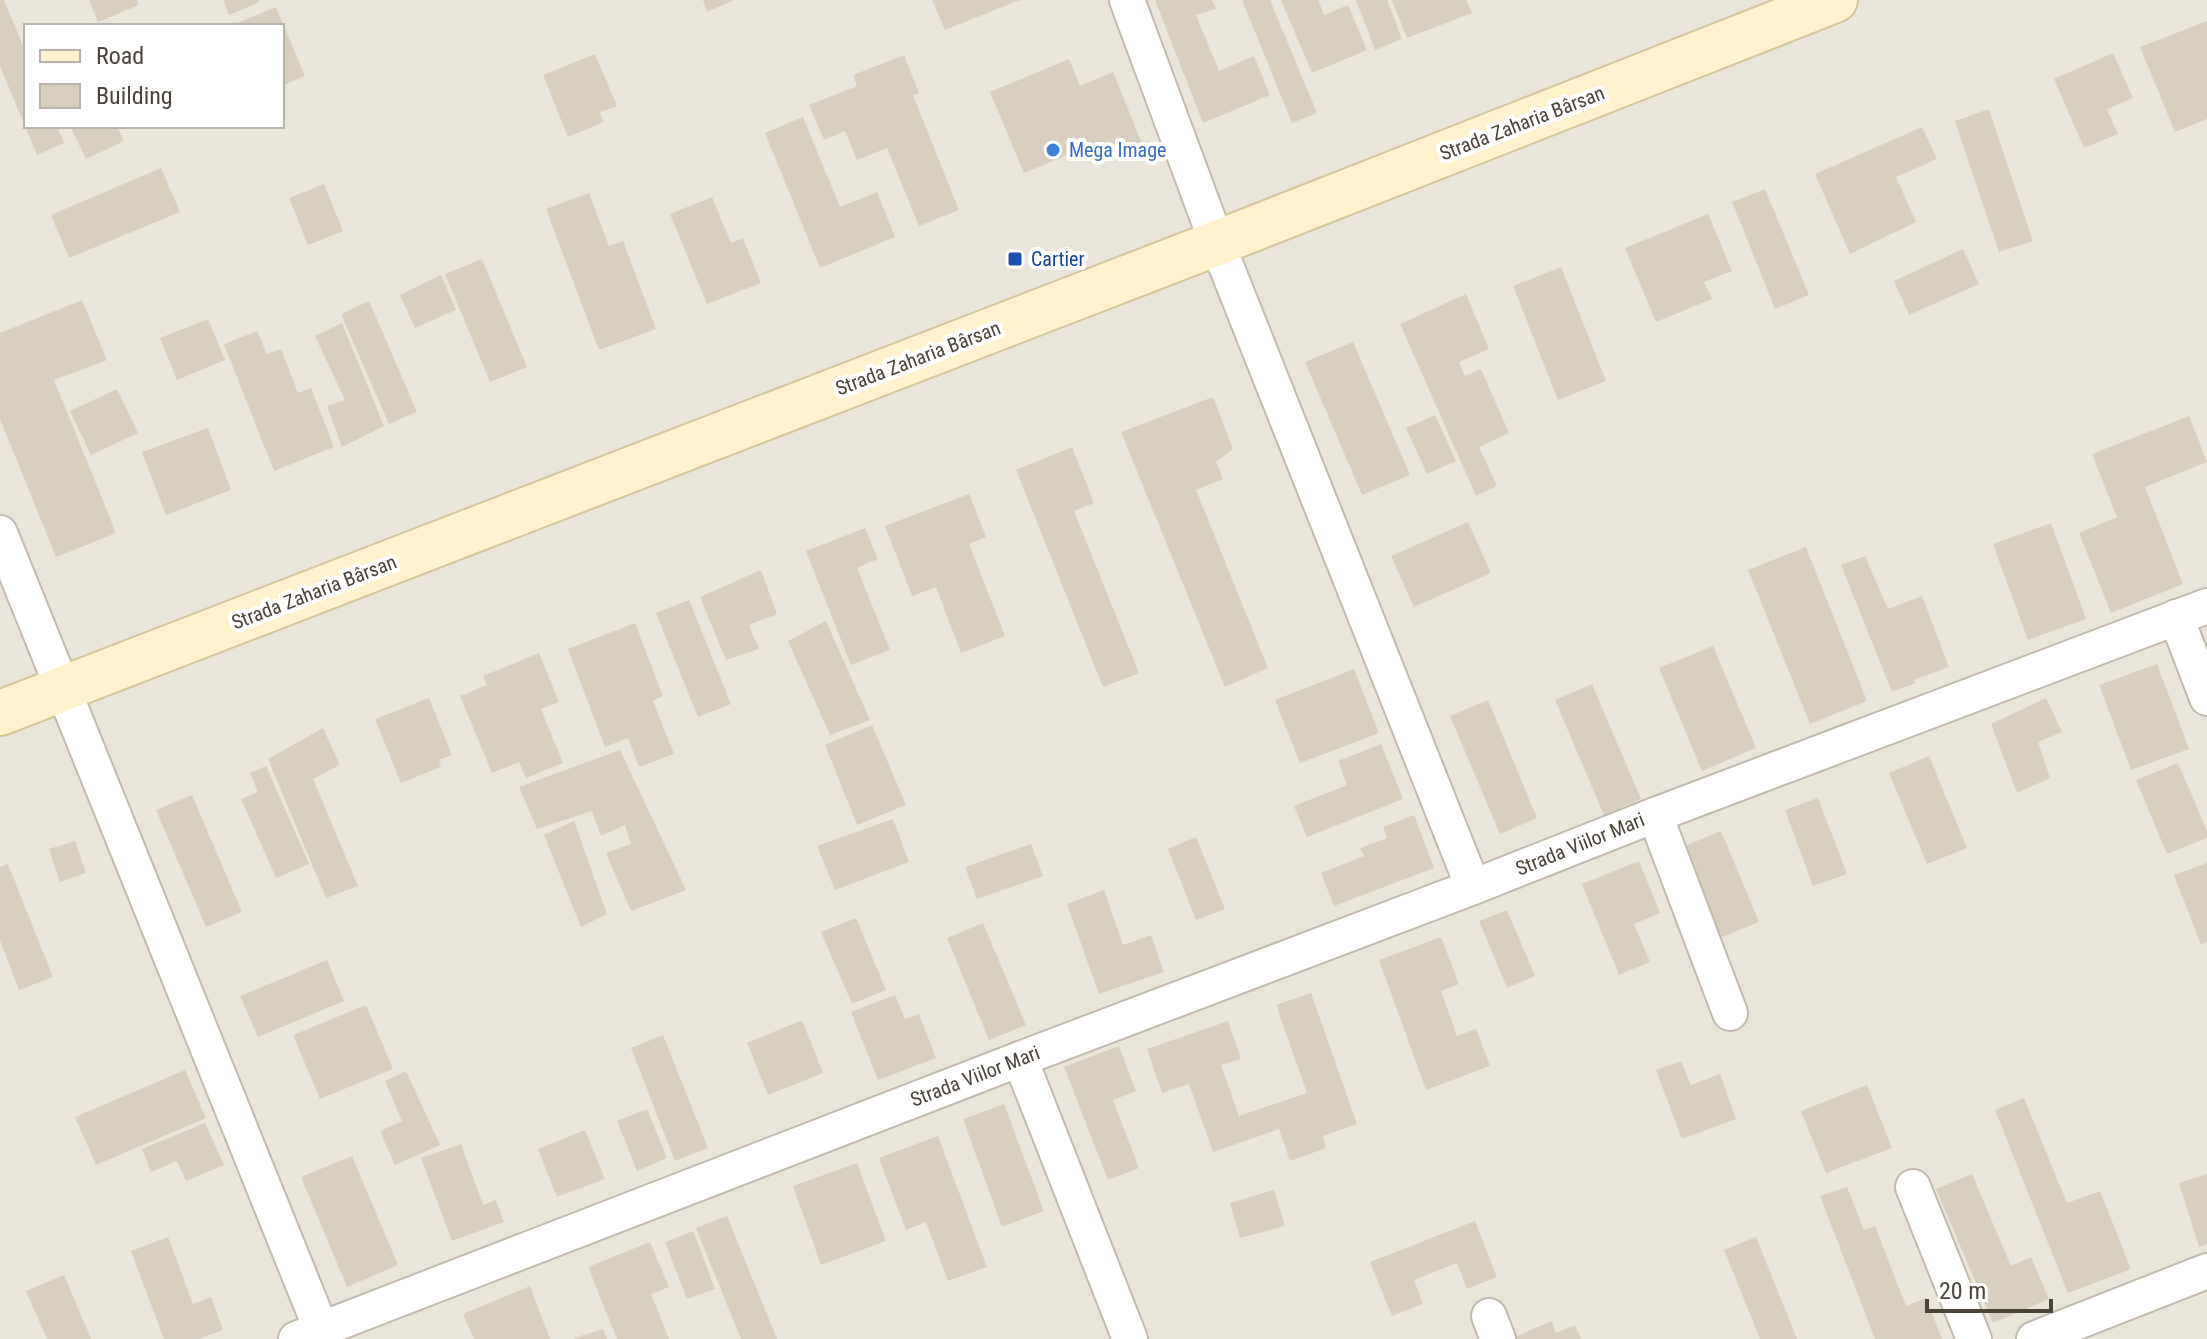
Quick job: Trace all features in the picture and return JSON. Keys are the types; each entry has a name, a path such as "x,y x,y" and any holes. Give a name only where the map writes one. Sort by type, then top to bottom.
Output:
{"main road":[{"name":"Strada Zaharia Bârsan","path":"0,713 1217,243 1835,0"}],"street":[{"path":"1127,0 1217,243 1473,887"},
{"path":"0,533 308,1334"},
{"name":"Strada Viilor Mari","path":"308,1334 1655,815 2192,612 2207,698"},
{"name":"Strada Viilor Mari","path":"1655,815 1730,1013"},
{"path":"1020,1059 1130,1339"},
{"path":"1913,1187 1974,1339"},
{"path":"2034,1339 2207,1271"}],"shaded area":[{"path":"0,0 2207,0 2207,1339 0,1339"}],"building":[{"path":"0,0 4,0 24,48 24,124 0,66"},
{"path":"89,0 137,0 139,5 98,22"},
{"path":"223,0 259,0 260,2 229,15"},
{"path":"703,0 734,0 707,12"},
{"path":"932,0 1020,0 945,30"},
{"path":"1155,0 1212,0 1216,9 1196,15 1219,71 1254,56 1270,95 1203,123"},
{"path":"1242,0 1270,0 1317,113 1292,123"},
{"path":"1281,0 1318,0 1324,15 1348,5 1367,50 1312,73"},
{"path":"1356,0 1387,0 1402,39 1375,50"},
{"path":"1392,0 1466,0 1472,13 1407,38"},
{"path":"276,7 283,24 235,24"},
{"path":"2207,21 2207,119 2175,132 2140,47"},
{"path":"284,26 305,76 284,85"},
{"path":"2113,53 2133,98 2107,109 2118,134 2084,148 2054,79"},
{"path":"595,54 617,106 600,112 604,122 568,137 543,75"},
{"path":"904,55 919,93 913,95 959,210 919,226 887,148 857,160 845,131 824,140 809,105 857,86 853,75"},
{"path":"1069,59 1080,86 1113,72 1143,146 1098,164 1090,146 1024,173 990,92"},
{"path":"1989,109 2033,241 1999,252 1955,121"},
{"path":"803,117 840,207 877,192 895,237 820,268 765,133"},
{"path":"1922,127 1937,159 1896,177 1916,222 1850,254 1815,174"},
{"path":"26,128 58,128 64,143 37,155"},
{"path":"71,128 118,128 124,141 86,159"},
{"path":"161,168 180,212 69,258 51,215"},
{"path":"324,184 343,231 308,245 289,198"},
{"path":"1765,189 1809,295 1775,309 1732,202"},
{"path":"589,193 609,246 623,241 656,329 599,350 546,209"},
{"path":"712,197 731,243 743,238 761,283 707,304 670,214"},
{"path":"1708,214 1732,271 1704,282 1712,299 1656,322 1625,248"},
{"path":"1963,249 1979,284 1909,315 1894,281"},
{"path":"482,259 527,367 490,382 445,274"},
{"path":"1561,267 1606,381 1558,400 1513,286"},
{"path":"441,275 456,310 415,328 400,295"},
{"path":"1466,294 1489,349 1459,362 1465,376 1481,369 1509,433 1479,447 1497,486 1476,496 1400,324"},
{"path":"82,300 107,360 54,380 116,533 56,557 0,419 0,333"},
{"path":"369,301 417,412 389,424 341,314"},
{"path":"208,319 225,360 177,380 160,338"},
{"path":"342,323 384,426 342,447 327,406 345,400 315,336"},
{"path":"257,331 267,354 281,349 298,393 311,388 334,447 274,471 224,344"},
{"path":"1353,342 1410,475 1362,495 1305,362"},
{"path":"117,389 138,433 91,455 70,411"},
{"path":"1213,397 1233,449 1216,462 1223,479 1196,490 1268,668 1225,687 1121,432"},
{"path":"1435,415 1456,461 1427,474 1406,428"},
{"path":"2189,416 2207,462 2145,487 2183,584 2111,613 2079,533 2117,517 2092,454"},
{"path":"208,428 231,490 166,515 142,452"},
{"path":"1072,447 1094,503 1074,511 1139,673 1103,687 1016,470"},
{"path":"969,494 986,537 969,544 1005,636 961,653 936,587 912,596 885,526"},
{"path":"1468,522 1491,573 1414,607 1391,556"},
{"path":"2051,523 2086,619 2028,640 1993,544"},
{"path":"865,528 878,559 857,568 890,650 851,665 806,551"},
{"path":"1806,547 1867,701 1810,724 1748,570"},
{"path":"1865,556 1888,609 1922,596 1949,667 1892,692 1841,565"},
{"path":"761,570 777,614 749,625 759,649 726,660 700,597"},
{"path":"689,600 731,704 698,717 656,613"},
{"path":"826,621 870,720 830,735 788,641"},
{"path":"635,623 663,696 653,701 674,754 639,767 628,738 605,747 568,649"},
{"path":"1713,646 1756,748 1702,771 1659,668"},
{"path":"539,653 559,702 541,709 563,763 526,778 519,762 492,773 460,696 487,685 483,676"},
{"path":"2157,664 2189,749 2131,770 2099,685"},
{"path":"1354,669 1379,733 1300,763 1275,700"},
{"path":"1592,684 1641,799 1604,815 1555,700"},
{"path":"429,698 452,755 439,760 441,767 401,783 375,719"},
{"path":"2046,698 2062,732 2038,742 2050,778 2017,793 1991,724"},
{"path":"1488,700 1537,818 1500,834 1450,716"},
{"path":"872,725 906,805 857,825 825,745"},
{"path":"323,728 340,765 313,779 358,886 326,898 268,759"},
{"path":"1381,744 1403,799 1307,837 1294,806 1347,785 1338,761"},
{"path":"620,750 686,890 631,911 606,853 631,844 625,825 601,836 592,811 537,829 519,787"},
{"path":"1929,756 1967,848 1927,864 1889,773"},
{"path":"2178,763 2207,831 2207,838 2167,854 2136,780"},
{"path":"266,766 309,864 276,878 241,799 258,792 250,773"},
{"path":"192,795 242,912 206,927 156,810"},
{"path":"1818,798 1847,874 1813,886 1785,810"},
{"path":"1414,815 1434,868 1334,906 1321,873 1364,856 1360,848 1387,838 1383,827"},
{"path":"893,819 909,862 835,890 817,846"},
{"path":"574,821 607,914 581,927 544,835"},
{"path":"1721,831 1759,922 1717,939 1680,848"},
{"path":"1196,837 1225,909 1196,920 1168,849"},
{"path":"75,841 86,873 60,882 49,849"},
{"path":"1031,844 1043,876 977,899 965,867"},
{"path":"1639,861 1660,913 1634,924 1650,962 1619,975 1582,884"},
{"path":"2207,863 2207,942 2201,945 2174,875"},
{"path":"8,864 53,977 19,990 0,940 0,867"},
{"path":"1104,890 1123,945 1151,935 1164,972 1099,994 1067,904"},
{"path":"1507,910 1535,976 1507,988 1479,921"},
{"path":"856,918 886,990 852,1004 821,932"},
{"path":"983,923 1026,1025 989,1040 947,938"},
{"path":"1441,937 1459,984 1441,991 1457,1036 1476,1029 1490,1066 1426,1090 1379,960"},
{"path":"327,960 344,1001 258,1037 240,996"},
{"path":"1311,993 1357,1124 1323,1136 1326,1148 1290,1161 1279,1129 1213,1152 1189,1084 1162,1093 1147,1049 1228,1021 1241,1059 1221,1065 1239,1116 1307,1093 1276,1005"},
{"path":"895,995 905,1019 919,1014 936,1058 878,1080 851,1012"},
{"path":"366,1005 393,1069 320,1099 293,1035"},
{"path":"802,1020 823,1073 768,1095 747,1043"},
{"path":"663,1035 708,1148 675,1161 631,1048"},
{"path":"1119,1046 1136,1091 1113,1100 1139,1168 1108,1180 1064,1067"},
{"path":"1681,1061 1691,1085 1720,1074 1736,1119 1682,1139 1656,1070"},
{"path":"185,1070 206,1118 96,1165 75,1117"},
{"path":"406,1071 440,1145 395,1165 380,1131 402,1121 385,1081"},
{"path":"1867,1085 1892,1148 1826,1173 1801,1111"},
{"path":"2024,1098 2067,1203 2100,1191 2131,1269 2068,1293 1995,1110"},
{"path":"1004,1104 1044,1211 1002,1227 963,1119"},
{"path":"647,1109 667,1158 637,1171 617,1121"},
{"path":"205,1123 224,1165 186,1181 177,1161 151,1172 142,1149"},
{"path":"585,1130 605,1179 557,1197 538,1149"},
{"path":"938,1136 987,1267 948,1281 926,1222 906,1230 879,1158"},
{"path":"461,1144 483,1205 496,1200 504,1222 452,1241 421,1158"},
{"path":"352,1156 398,1265 347,1287 301,1177"},
{"path":"857,1163 886,1241 821,1265 793,1186"},
{"path":"1972,1174 2011,1266 2031,1257 2049,1299 1993,1323 1936,1189"},
{"path":"2207,1174 2207,1244 2199,1247 2179,1183"},
{"path":"1847,1187 1864,1230 1875,1226 1906,1306 1926,1298 1942,1339 1875,1339 1820,1196"},
{"path":"1274,1190 1285,1226 1240,1238 1230,1203"},
{"path":"727,1216 777,1339 741,1339 696,1228"},
{"path":"1475,1221 1497,1277 1467,1289 1457,1263 1414,1280 1423,1304 1392,1316 1370,1262"},
{"path":"693,1231 715,1289 687,1299 665,1242"},
{"path":"168,1237 193,1304 211,1297 223,1330 199,1339 164,1339 131,1251"},
{"path":"1756,1237 1797,1339 1760,1339 1724,1250"},
{"path":"650,1242 669,1287 651,1294 669,1339 617,1339 588,1267"},
{"path":"64,1275 91,1339 47,1339 26,1291"},
{"path":"530,1286 550,1339 474,1339 463,1314"},
{"path":"1552,1321 1556,1333 1575,1325 1581,1339 1509,1339"},
{"path":"603,1329 607,1339 574,1339 574,1338"}],"place":[{"name":"Mega Image","path":"1053,150"},
{"name":"Cartier","path":"1015,259"}]}
